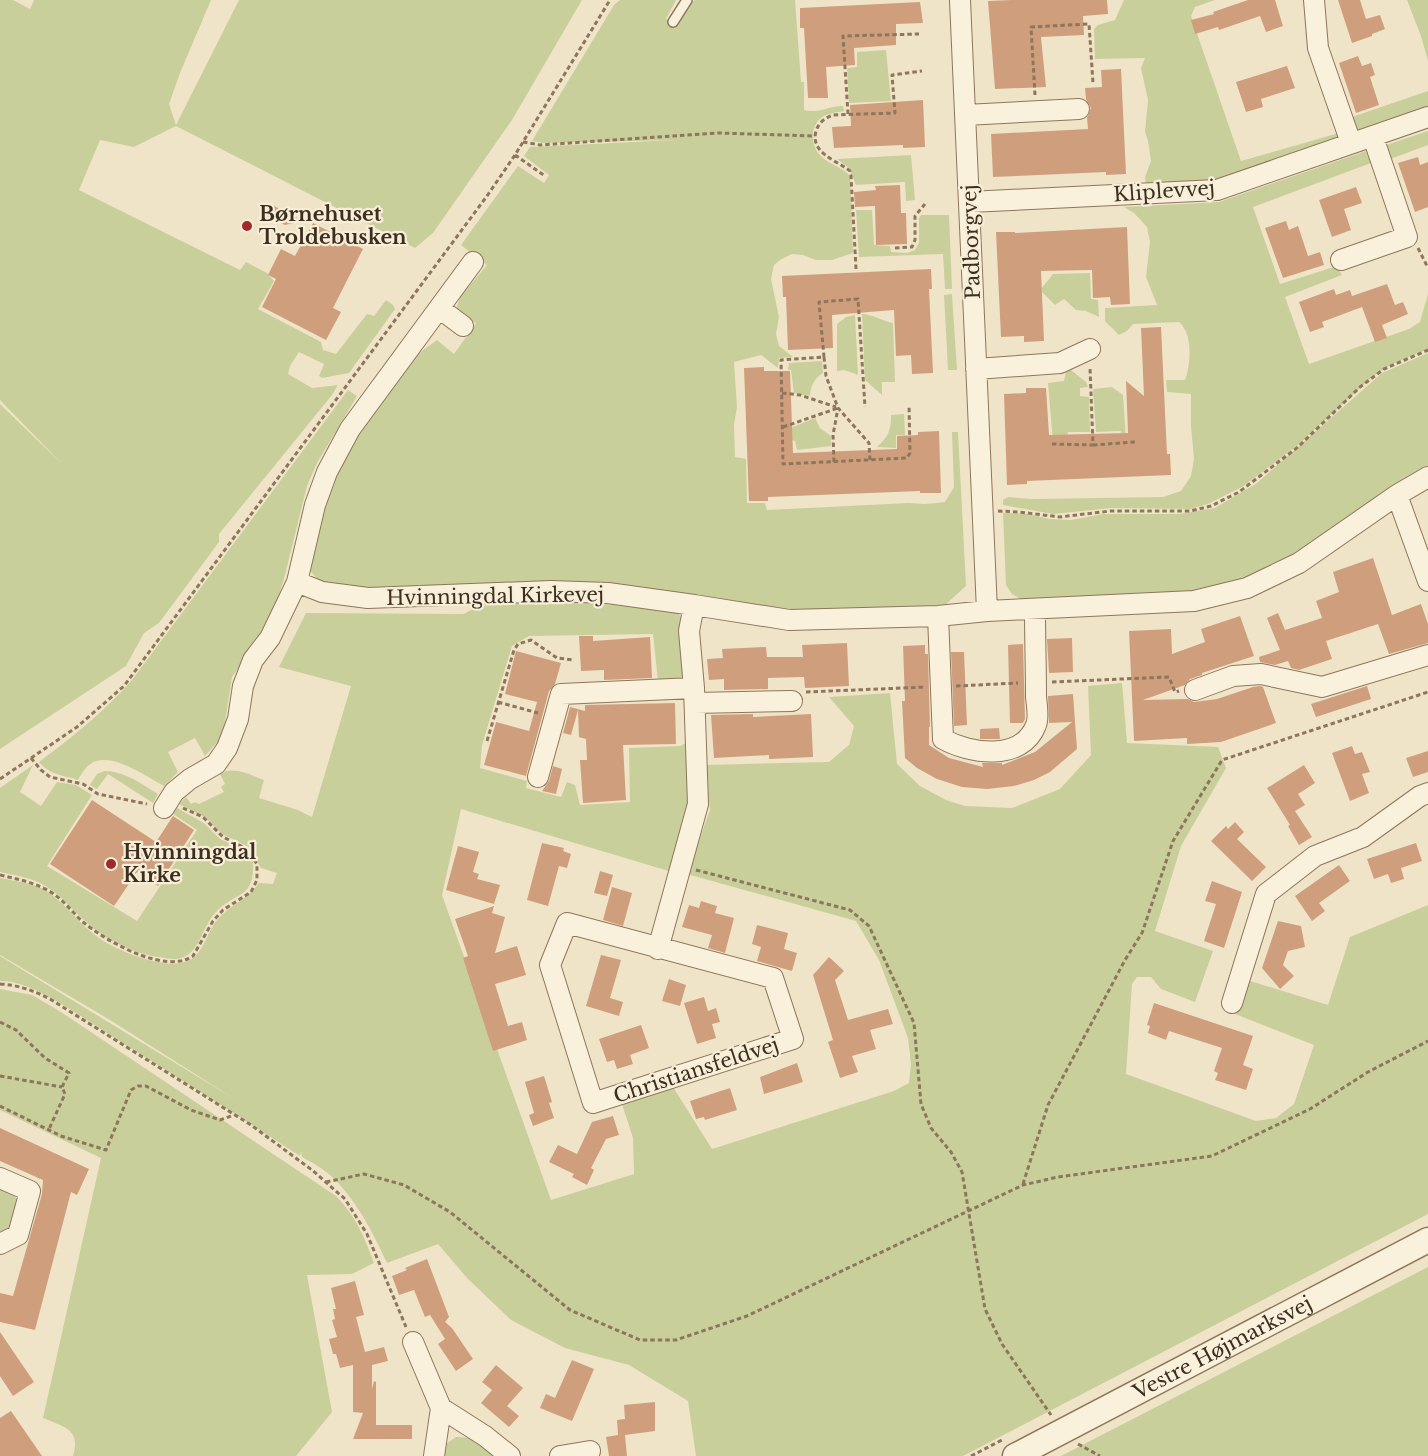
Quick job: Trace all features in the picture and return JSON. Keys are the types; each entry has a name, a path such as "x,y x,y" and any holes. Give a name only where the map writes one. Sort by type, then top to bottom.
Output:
{"street":[{"name":"Padborgvej","path":"960,0 987,611"},
{"path":"1314,0 1318,48 1351,143"},
{"path":"965,115 1079,110"},
{"name":"Kliplevvej","path":"969,202 1217,190 1428,117"},
{"path":"1341,260 1407,237 1372,137"},
{"path":"166,803 174,792 190,779 216,764 227,748 238,718 243,686 253,660 270,638 297,582 315,505 327,472 355,421 473,262"},
{"path":"439,308 463,326"},
{"path":"976,369 1060,363 1090,349"},
{"path":"658,949 699,804 695,695 689,632 694,605 789,620 938,616 987,611 1194,601 1247,588 1299,563 1397,495 1428,477"},
{"path":"1397,495 1428,581"},
{"name":"Hvinningdal Kirkevej","path":"297,582 322,592 368,598 550,591 608,593 694,605"},
{"path":"938,616 943,739 956,746 987,752 1007,750 1024,741 1037,724 1035,610"},
{"path":"1195,690 1233,676 1261,674 1322,687 1428,655"},
{"path":"538,777 561,694 695,695 792,701"},
{"path":"1232,1003 1266,894 1315,856 1364,837 1420,796 1428,793"},
{"name":"Christiansfeldvej","path":"567,923 658,949 773,978 793,1039 594,1103 550,965 567,923"},
{"path":"0,1178 30,1191 18,1235 0,1244"},
{"name":"Vestre Højmarksvej","path":"1016,1456 1428,1240"},
{"path":"413,1342 441,1408 434,1456"},
{"path":"441,1408 485,1436 510,1456"},
{"path":"560,1456 590,1451"}],"lane":[{"path":"673,22 687,0"}],"path":[{"path":"0,779 77,727 124,686 480,205 515,155 610,0"},
{"path":"1036,111 1031,27 1089,24 1093,83"},
{"path":"848,114 843,36 919,34"},
{"path":"856,269 850,171 821,152 815,136 818,125 826,117 895,113 891,75 922,71"},
{"path":"523,142 540,145 718,133 815,136"},
{"path":"515,155 545,176"},
{"path":"895,248 912,247 915,240 915,216 925,204"},
{"path":"865,407 858,299 819,302 826,376 838,408 869,443 870,460"},
{"path":"1090,349 1093,445"},
{"path":"982,511 1019,512 1060,517 1110,511 1190,511 1211,506 1239,492 1298,447 1360,387 1384,369 1428,350"},
{"path":"824,357 781,360 783,464 907,458 910,453 909,405"},
{"path":"782,393 800,395 838,408"},
{"path":"782,427 838,408"},
{"path":"834,462 833,435 838,408"},
{"path":"1052,444 1093,445 1135,442"},
{"path":"487,741 514,650 518,644 531,640 558,658 574,660"},
{"path":"792,701 803,693 1169,677 1175,692 1195,690"},
{"path":"1023,1185 1048,1105 1125,960 1142,933 1173,841 1222,760 1428,692"},
{"path":"498,702 555,717"},
{"path":"0,875 27,881 47,889 62,899 80,920 100,936 127,950 160,960 180,961 194,956 213,921 223,910 251,892 257,880 258,864 247,849 223,837 202,817 166,803 98,794 83,784 50,777 40,770 31,758"},
{"path":"681,866 850,910 869,926 914,1023 921,1104 931,1128 951,1152 962,1172 985,1309 1002,1344 1050,1414 1077,1443 1100,1456"},
{"path":"0,984 13,985 50,999 235,1115 326,1182 345,1199 367,1233 413,1342"},
{"path":"0,1022 16,1030 45,1058 69,1073 62,1087 65,1094 49,1130"},
{"path":"326,1182 364,1174 404,1185 450,1212 570,1310 640,1341 676,1340 747,1316 1023,1185 1058,1177 1212,1156 1310,1109 1368,1072 1428,1041"},
{"path":"0,1076 62,1087"},
{"path":"0,1106 49,1130 106,1150 131,1090 138,1086 146,1086 191,1110 220,1120 235,1115"}],"green space":[{"path":"0,0 13,0 30,9 34,0 211,0 169,104 176,125 239,0 582,0 512,120 433,233 415,248 176,126 134,147 100,140 79,190 240,270 246,262 267,273 274,281 258,309 321,342 323,350 336,354 367,314 374,316 386,300 395,309 349,373 322,378 319,376 324,364 299,352 288,374 312,388 338,385 332,395 219,534 219,542 159,623 144,633 126,666 0,749 0,404 61,463 0,400"},
{"path":"620,0 676,0 666,19 677,24 695,0 795,0 801,82 804,82 804,110 814,111 843,106 844,111 829,114 817,122 813,136 814,145 819,154 850,176 853,253 832,260 816,260 792,254 774,265 771,279 779,317 776,334 779,346 793,357 779,358 778,368 761,355 734,362 737,407 734,425 735,457 746,459 747,503 765,503 767,510 945,502 954,487 952,432 958,432 966,586 945,605 795,610 540,582 369,590 325,583 317,579 310,570 324,502 349,444 411,359 437,340 454,354 476,323 456,310 460,297 487,265 461,245 518,166 544,183 549,175 524,156 530,147 675,140 544,143 532,141 614,5"},
{"path":"1124,0 1215,0 1195,7 1191,16 1241,161 1339,133 1337,142 1220,183 1146,186 1145,177 1151,161 1145,132 1148,100 1141,68 1145,58 1095,59 1094,29 1098,25 1115,20"},
{"path":"1407,0 1428,0 1428,61 1421,36"},
{"path":"886,50 891,101 849,103 847,68 857,67 857,52"},
{"path":"1428,91 1428,110 1354,133 1346,119"},
{"path":"1428,131 1428,145 1385,161 1380,147"},
{"path":"1366,151 1371,163 1253,207 1280,284 1337,266 1342,275 1285,297 1309,364 1409,329 1420,322 1428,294 1428,349 1390,365 1372,377 1298,445 1242,487 1208,504 1190,509 1112,508 1053,514 1003,505 1003,500 1008,497 1032,499 1163,497 1181,491 1191,476 1194,459 1191,394 1167,392 1166,380 1185,380 1190,350 1184,327 1179,322 1133,324 1119,335 1105,321 1105,308 1157,305 1146,277 1150,242 1147,227 1134,213 1124,207 1219,202"},
{"path":"911,155 915,200 906,201 905,182 856,185 849,168 837,159"},
{"path":"856,210 872,210 874,245 890,246 891,252 907,253 915,250 919,243 921,215 949,215 952,289 945,289 943,254 859,257"},
{"path":"1090,273 1091,299 1098,300 1099,317 1086,311 1076,310 1064,299 1055,305 1040,290 1053,274"},
{"path":"952,294 957,370 948,370 944,295"},
{"path":"862,314 893,323 895,382 882,382 882,395 865,380"},
{"path":"855,315 858,375 844,370 837,371 837,324 846,317"},
{"path":"1428,353 1428,468 1306,552 1251,579 1191,593 1023,600 1012,594 1006,585 1003,513 1071,520 1103,514 1179,514 1215,508 1257,483 1382,373"},
{"path":"822,361 823,373 813,383 810,396 794,393 791,370 788,370 789,363"},
{"path":"1067,367 1086,382 1088,387 1080,388 1080,396 1089,397 1090,432 1068,432 1067,442 1053,442 1048,383 1064,381"},
{"path":"1112,387 1123,395 1126,440 1122,439 1121,431 1096,432 1093,389"},
{"path":"348,390 357,396 317,463 307,486 284,579 273,612 257,641 232,677 220,739 205,756 195,738 168,752 178,772 164,786 114,761 94,762 85,769 78,780 47,770 39,762 76,734 132,680"},
{"path":"904,414 905,435 896,435 896,448 877,447 888,432 891,415"},
{"path":"815,418 820,428 831,436 831,446 797,450 795,441 787,439 788,429"},
{"path":"512,601 595,603 676,611 683,620 682,676 678,684 658,681 653,634 529,636 512,646 482,745 480,768 527,781 526,788 561,797 567,782 575,785 580,805 630,802 629,748 680,746 688,742 690,806 672,872 461,809 442,895 551,1200 634,1174 633,1138 622,1104 673,1087 712,1149 894,1091 909,1083 911,1064 908,1038 879,960 856,921 687,874 710,810 705,765 829,762 849,745 854,726 829,697 890,693 897,764 920,786 946,800 965,806 1012,808 1060,789 1091,755 1088,686 1122,683 1127,743 1218,747 1226,768 1181,846 1155,931 1213,951 1195,1002 1161,989 1151,977 1137,977 1132,984 1126,1074 1256,1121 1276,1118 1294,1104 1314,1045 1235,1014 1247,980 1328,1005 1350,937 1428,905 1428,1214 963,1456 696,1456 688,1401 629,1365 565,1348 511,1320 468,1279 438,1244 387,1263 369,1228 347,1194 327,1172 302,1157 301,1151 300,1156 60,1003 28,987 0,981 0,956 236,1100 110,1020 0,955 0,878 31,884 48,892 92,933 118,949 157,962 181,963 190,960 203,946 214,924 223,914 259,883 273,884 277,873 261,868 249,847 222,834 206,818 179,804 186,797 191,804 195,802 199,804 224,792 221,787 225,784 220,774 231,770 264,780 259,798 298,810 312,817 351,686 279,667 306,613 464,614 476,607"},
{"path":"33,765 20,792 41,806 57,782 76,785 92,795 47,866 137,921 197,830 173,814 177,808 204,823 220,839 243,849 253,859 253,872 248,888 215,913 194,949 181,958 171,959 148,955 128,949 110,939 93,928 58,895 40,883 0,872 0,788"},
{"path":"104,771 126,776 158,794 153,803 108,774 97,789 90,785 97,774"},
{"path":"0,989 32,995 61,1012 336,1196 354,1219 374,1263 352,1274 307,1275 332,1412 296,1456 73,1456 75,1440 73,1434 64,1427 43,1418 101,1158 0,1110"},
{"path":"0,1188 17,1199 18,1207 13,1227 0,1235"},
{"path":"1428,1267 1428,1456 1061,1456"},
{"path":"456,1437 482,1443 492,1456 440,1456 446,1444"}],"building":[{"path":"1107,0 1108,14 1083,16 1084,35 1041,37 1046,87 995,89 988,1"},
{"path":"1248,0 1275,0 1283,26 1266,32 1260,16 1219,30 1218,27 1195,34 1191,20 1214,14 1213,12"},
{"path":"1338,0 1360,0 1366,19 1380,15 1385,29 1352,43"},
{"path":"920,2 923,23 896,24 896,45 854,48 855,65 826,67 828,98 808,98 804,28 800,28 800,8"},
{"path":"1358,56 1362,66 1371,63 1375,75 1370,77 1379,105 1356,113 1339,63"},
{"path":"1287,66 1295,88 1261,99 1263,107 1246,112 1236,82"},
{"path":"1121,69 1126,174 1106,175 1106,172 993,177 991,134 1088,129 1087,118 1091,108 1086,99 1085,88 1102,87 1101,70"},
{"path":"923,100 925,147 903,148 903,145 834,148 832,127 851,126 850,105"},
{"path":"1418,157 1420,165 1428,162 1428,207 1415,212 1398,163"},
{"path":"900,185 901,213 906,213 907,244 876,245 875,206 855,207 854,192 876,190 875,186"},
{"path":"1356,187 1362,203 1344,209 1351,230 1332,237 1319,200"},
{"path":"272,205 303,221 285,225 267,216"},
{"path":"1286,221 1289,230 1298,226 1308,256 1320,252 1324,265 1283,278 1265,228"},
{"path":"313,223 363,249 333,308 341,312 326,340 262,307 276,279 268,275 281,249 295,256"},
{"path":"1127,227 1130,304 1111,305 1110,297 1093,298 1092,270 1041,271 1044,341 1024,342 1024,336 1001,337 996,232"},
{"path":"931,269 932,289 929,289 933,373 912,374 911,355 896,356 894,310 832,315 833,348 788,350 786,297 783,297 782,276"},
{"path":"1387,284 1395,305 1403,302 1408,314 1382,325 1387,338 1375,342 1362,307 1322,322 1324,327 1310,332 1299,302 1334,289 1336,295 1350,290 1352,296"},
{"path":"1161,327 1167,454 1170,454 1171,475 1027,481 1027,484 1007,485 1004,394 1026,393 1026,388 1046,388 1049,435 1128,433 1126,381 1144,396 1141,328"},
{"path":"764,367 764,371 790,371 793,453 897,449 897,436 939,431 941,493 920,493 920,491 768,497 768,501 749,501 744,368"},
{"path":"1373,558 1392,615 1421,604 1428,624 1428,643 1389,654 1378,624 1326,641 1332,659 1299,670 1291,668 1288,661 1275,665 1260,662 1259,657 1280,650 1267,618 1278,613 1285,630 1322,618 1316,601 1339,592 1333,572"},
{"path":"1240,616 1254,656 1202,673 1190,679 1185,685 1143,700 1188,699 1194,702 1217,699 1260,686 1263,687 1276,723 1221,742 1187,744 1187,738 1134,741 1129,631 1171,629 1172,654 1205,642 1201,629"},
{"path":"579,636 593,636 593,641 650,637 652,678 604,680 604,670 581,671"},
{"path":"1072,638 1073,672 1049,673 1047,639"},
{"path":"847,643 849,686 805,688 804,677 768,678 768,689 724,690 724,679 709,680 707,659 723,658 722,649 766,647 767,657 803,657 802,645"},
{"path":"1023,644 1025,719 1023,723 1010,723 1008,645"},
{"path":"925,645 925,654 928,654 929,745 949,758 983,767 982,763 1002,763 1002,765 1035,752 1072,722 1049,723 1048,696 1073,694 1077,749 1050,772 1014,786 987,789 962,787 937,779 917,768 905,758 902,701 905,701 903,646"},
{"path":"516,651 561,663 555,684 549,691 526,776 484,765 496,722 529,731 537,702 505,694"},
{"path":"951,652 964,652 967,725 954,726"},
{"path":"1367,686 1371,699 1316,717 1311,704"},
{"path":"675,703 676,744 623,745 626,800 583,803 580,760 587,760 586,739 579,737 578,710 571,735 563,733 570,707 585,711 585,705"},
{"path":"753,714 753,717 811,714 813,757 769,759 769,755 714,758 711,715"},
{"path":"999,728 1000,739 980,739 980,729"},
{"path":"1352,746 1355,754 1362,752 1370,772 1362,774 1369,793 1350,801 1332,753"},
{"path":"1428,751 1428,772 1413,777 1406,758"},
{"path":"1304,765 1315,783 1298,794 1305,805 1295,811 1312,837 1299,845 1288,826 1290,825 1267,788"},
{"path":"553,766 562,769 556,794 542,791 549,781"},
{"path":"92,800 156,842 173,816 194,830 158,886 137,872 114,906 50,864"},
{"path":"1235,822 1244,832 1237,839 1266,867 1252,881 1211,841 1226,826 1228,829"},
{"path":"542,843 564,848 563,851 571,854 567,868 559,866 548,906 527,900"},
{"path":"1416,843 1422,861 1401,868 1404,879 1391,883 1388,874 1374,879 1367,859"},
{"path":"458,846 479,852 473,872 479,874 477,879 500,885 494,904 446,890"},
{"path":"1339,865 1350,881 1319,903 1325,911 1312,921 1295,896"},
{"path":"600,871 613,875 607,896 594,893"},
{"path":"1212,881 1242,892 1224,948 1204,941 1216,904 1205,901"},
{"path":"612,887 632,893 623,926 603,920"},
{"path":"701,901 717,906 715,913 734,918 725,953 708,948 712,935 682,927 689,905 699,908"},
{"path":"494,906 492,913 505,917 495,953 517,946 526,975 495,984 508,1026 522,1022 527,1040 493,1051 463,958 468,956 455,919"},
{"path":"1278,921 1301,926 1305,947 1288,951 1283,965 1294,976 1280,989 1262,968"},
{"path":"757,925 788,933 784,949 797,953 792,971 757,961 761,947 752,944"},
{"path":"601,955 621,960 610,998 623,1002 619,1016 586,1006"},
{"path":"829,957 844,971 835,980 848,1020 888,1009 893,1024 870,1030 876,1049 852,1056 858,1072 840,1078 828,1042 833,1040 813,975"},
{"path":"669,979 686,985 680,1006 662,1001"},
{"path":"704,997 708,1011 716,1008 720,1022 712,1024 716,1038 697,1044 684,1003"},
{"path":"1154,1003 1253,1036 1243,1065 1253,1069 1246,1090 1215,1080 1218,1073 1214,1071 1222,1048 1169,1031 1166,1040 1148,1033 1150,1026 1147,1025"},
{"path":"641,1025 649,1048 630,1055 633,1064 617,1069 614,1060 607,1062 599,1039"},
{"path":"797,1063 803,1082 764,1094 760,1077"},
{"path":"544,1076 554,1118 533,1126 529,1115 534,1113 525,1082"},
{"path":"730,1088 737,1110 705,1120 704,1117 696,1119 690,1101"},
{"path":"613,1116 619,1135 606,1139 591,1168 594,1170 587,1185 572,1177 574,1174 549,1162 558,1145 577,1154 592,1122"},
{"path":"0,1128 89,1169 77,1195 71,1192 35,1330 0,1322 0,1293 13,1296 42,1194 43,1180 0,1161"},
{"path":"427,1259 449,1317 445,1322 452,1328 473,1359 456,1371 438,1344 445,1339 430,1315 425,1317 414,1290 399,1295 392,1276"},
{"path":"355,1281 364,1315 356,1317 365,1352 384,1347 388,1361 372,1365 372,1389 374,1381 376,1382 376,1425 412,1425 412,1439 353,1439 363,1413 353,1412 353,1365 340,1368 329,1339 337,1337 332,1320 335,1319 333,1309 336,1309 331,1288"},
{"path":"0,1332 34,1382 13,1396 0,1376"},
{"path":"572,1360 594,1369 572,1421 540,1408 546,1394 555,1398"},
{"path":"496,1365 523,1388 507,1406 519,1416 509,1427 481,1403 492,1390 482,1382"},
{"path":"655,1402 655,1431 625,1435 627,1456 609,1456 606,1437 618,1435 617,1420 625,1419 624,1405"},
{"path":"11,1411 42,1456 0,1456 0,1418"}],"place":[{"name":"Børnehuset Troldebusken","path":"247,226"},
{"name":"Hvinningdal Kirke","path":"111,864"}]}
